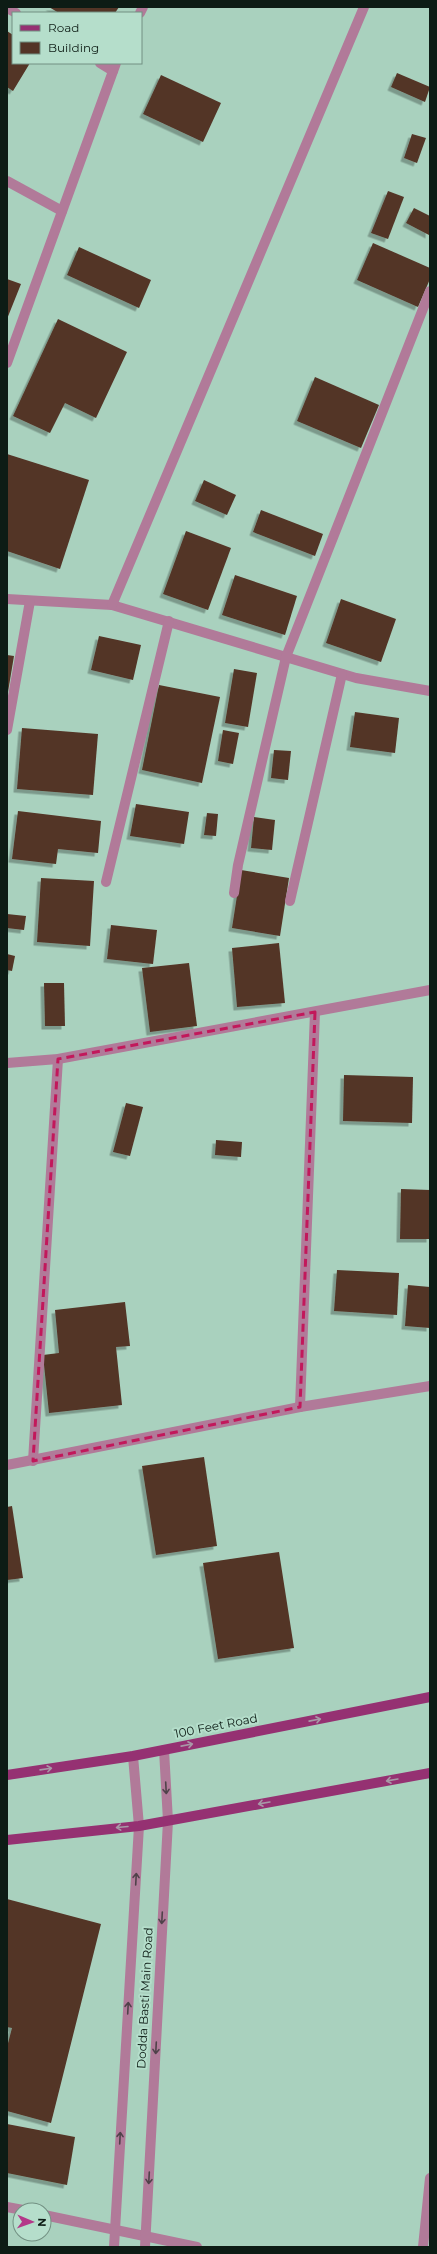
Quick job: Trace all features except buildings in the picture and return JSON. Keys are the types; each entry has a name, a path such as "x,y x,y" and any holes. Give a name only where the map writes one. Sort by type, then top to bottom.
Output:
{"main road":[{"name":"100 Feet Road","path":"7,1775 133,1756 430,1697"},
{"path":"7,1840 139,1826 430,1773"}],"street":[{"path":"112,605 364,7"},
{"path":"7,363 115,67 104,64"},
{"path":"7,180 62,211"},
{"path":"234,892 238,865 286,657 430,291"},
{"path":"7,599 112,605 342,674 430,691"},
{"path":"7,730 30,601"},
{"path":"106,882 169,621"},
{"path":"290,901 342,674"},
{"path":"7,1063 58,1059 430,990"},
{"path":"300,1407 315,1012"},
{"path":"33,1461 58,1059"},
{"path":"7,1465 300,1407 430,1386"},
{"name":"Dodda Basti Main Road","path":"145,2247 168,1821 164,1750"},
{"name":"Dodda Basti Main Road","path":"114,2247 139,1826 133,1756"},
{"path":"423,2247 430,2178"},
{"path":"52,2216 197,2247"}],"highlighted area":[{"path":"315,1012 300,1407 33,1461 58,1059"}]}
